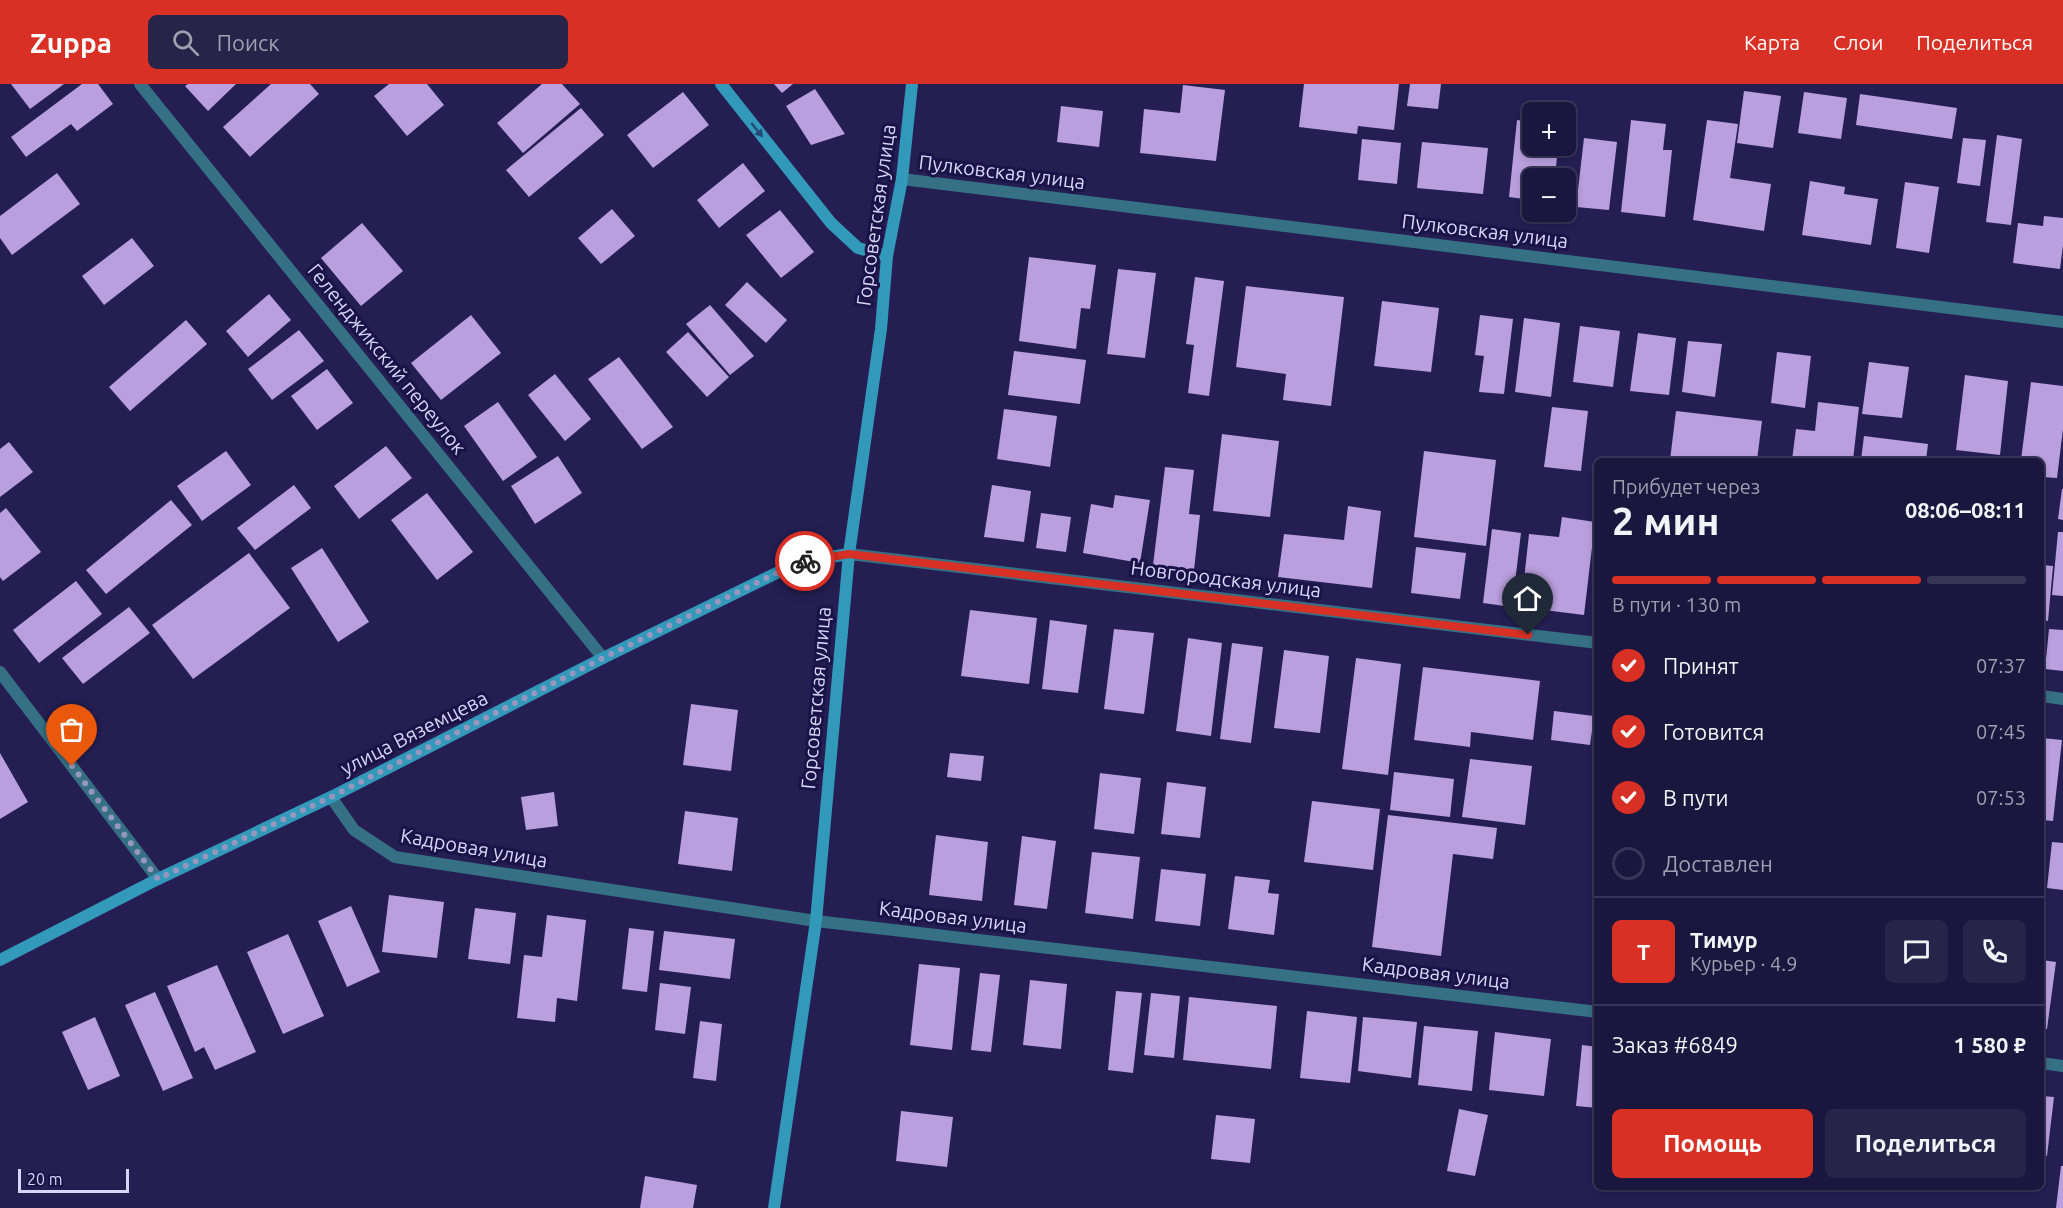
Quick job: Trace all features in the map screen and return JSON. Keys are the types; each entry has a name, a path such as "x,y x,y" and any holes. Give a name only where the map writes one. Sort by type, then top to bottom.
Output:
{"street":[{"name":"Геленджикский переулок","path":"140,84 603,658"},
{"path":"721,84 831,224 858,248 887,256"},
{"name":"Горсоветская улица","path":"774,1208 816,921 849,554 881,329 887,256 902,179 912,84"},
{"name":"Пулковская улица","path":"902,179 2063,322"},
{"name":"улица Вяземцева","path":"0,960 158,879 331,797 603,658 799,562 849,554"},
{"name":"Новгородская улица","path":"849,554 1594,643"},
{"path":"0,672 158,879"},
{"path":"2044,696 2063,699"},
{"name":"Кадровая улица","path":"331,797 354,830 395,857 816,921 1594,1012"},
{"path":"2044,1064 2063,1066"}],"building":[{"path":"11,84 64,84 30,109"},
{"path":"82,84 98,84 113,104 77,131 71,124 26,157 11,137"},
{"path":"188,84 236,84 208,111 185,86"},
{"path":"271,84 310,84 319,94 250,157 223,127"},
{"path":"389,84 427,84 444,105 407,136 374,96"},
{"path":"542,84 562,84 580,104 523,153 497,123"},
{"path":"774,84 793,84 782,93"},
{"path":"1304,84 1399,84 1394,130 1358,126 1357,134 1299,127"},
{"path":"1410,84 1441,84 1438,109 1407,106"},
{"path":"1183,85 1225,90 1216,161 1140,153 1144,109 1180,113"},
{"path":"815,89 845,134 811,145 786,106"},
{"path":"1744,91 1781,96 1773,148 1737,143"},
{"path":"683,92 709,125 653,168 627,135"},
{"path":"1804,92 1847,98 1841,139 1798,133"},
{"path":"1860,94 1957,108 1952,139 1856,125"},
{"path":"1061,106 1103,111 1099,147 1057,142"},
{"path":"581,108 604,135 529,197 506,170"},
{"path":"1517,120 1522,121 1522,156 1557,156 1556,168 1522,168 1522,199 1509,197"},
{"path":"1631,120 1666,124 1663,150 1672,150 1665,217 1621,212"},
{"path":"1707,120 1738,124 1730,178 1771,184 1764,231 1693,220"},
{"path":"1997,135 2022,139 2011,225 1986,222"},
{"path":"1584,138 1617,142 1609,210 1576,207"},
{"path":"1963,138 1986,140 1980,186 1957,183"},
{"path":"1362,139 1401,143 1397,184 1358,180"},
{"path":"1422,142 1488,148 1483,194 1417,188"},
{"path":"743,163 765,191 719,228 697,200"},
{"path":"57,173 80,204 12,255 0,238 0,216"},
{"path":"1810,181 1845,187 1844,194 1878,199 1871,245 1802,235"},
{"path":"1905,182 1939,187 1929,253 1896,248"},
{"path":"612,209 635,236 601,264 578,238"},
{"path":"780,210 814,252 781,278 746,235"},
{"path":"2044,216 2063,218 2060,269 2013,263 2018,223 2043,226"},
{"path":"362,223 403,271 361,306 321,258"},
{"path":"132,238 154,266 104,305 82,276"},
{"path":"1029,257 1096,265 1090,309 1081,308 1076,349 1019,341"},
{"path":"1118,269 1156,273 1145,358 1107,354"},
{"path":"1195,277 1224,281 1209,396 1188,393 1194,345 1186,344"},
{"path":"747,282 787,320 766,343 725,305"},
{"path":"1246,286 1344,297 1331,406 1283,400 1286,374 1236,367"},
{"path":"269,294 291,320 248,357 226,331"},
{"path":"1382,301 1439,308 1431,372 1374,366"},
{"path":"710,305 754,356 730,375 686,324"},
{"path":"471,315 501,353 441,400 411,363"},
{"path":"1480,315 1513,319 1504,394 1479,392 1484,356 1475,355"},
{"path":"1524,318 1560,323 1551,397 1515,392"},
{"path":"186,320 207,344 130,411 109,387"},
{"path":"1580,326 1620,331 1613,387 1573,382"},
{"path":"299,330 324,361 272,400 248,369"},
{"path":"688,332 729,377 707,397 666,352"},
{"path":"1638,333 1676,338 1669,395 1630,391"},
{"path":"1688,341 1722,344 1715,397 1682,392"},
{"path":"1014,351 1086,360 1080,404 1008,395"},
{"path":"1777,352 1811,356 1805,408 1771,403"},
{"path":"619,357 673,427 642,449 588,379"},
{"path":"1869,362 1909,367 1902,418 1862,414"},
{"path":"327,369 353,403 317,430 291,396"},
{"path":"555,374 591,419 565,441 528,395"},
{"path":"1965,375 2008,381 2000,455 1956,450"},
{"path":"2031,382 2063,386 2063,429 2057,478 2044,477 2044,458 2021,458"},
{"path":"498,402 537,457 503,481 464,426"},
{"path":"1818,402 1859,407 1853,458 1792,458 1796,429 1815,431"},
{"path":"1552,407 1588,411 1581,471 1544,467"},
{"path":"1004,409 1057,416 1050,467 997,459"},
{"path":"1676,411 1762,421 1757,458 1670,458"},
{"path":"1222,434 1279,441 1270,517 1213,511"},
{"path":"1864,436 1928,444 1926,458 1861,458"},
{"path":"9,442 33,472 0,497 0,449"},
{"path":"386,446 412,478 359,519 334,486"},
{"path":"226,451 251,485 202,521 177,486"},
{"path":"1424,451 1496,460 1486,546 1414,537"},
{"path":"558,456 582,493 535,524 511,486"},
{"path":"1165,467 1194,470 1189,514 1200,515 1194,570 1153,565"},
{"path":"294,485 311,508 255,550 237,528"},
{"path":"992,485 1031,491 1024,542 984,537"},
{"path":"2063,489 2063,520 2058,519"},
{"path":"427,493 473,552 437,580 391,520"},
{"path":"1115,495 1150,500 1140,563 1083,553 1091,504 1113,508"},
{"path":"171,500 192,525 106,594 86,570"},
{"path":"1348,506 1381,511 1372,588 1278,577 1284,534 1344,540"},
{"path":"6,508 41,552 3,581 0,577 0,513"},
{"path":"1041,513 1071,517 1066,552 1036,548"},
{"path":"1562,517 1594,522 1584,615 1521,607 1529,534 1559,537"},
{"path":"1492,529 1521,533 1512,607 1483,603"},
{"path":"2058,532 2063,532 2063,596 2052,595"},
{"path":"1416,547 1466,553 1460,599 1411,593"},
{"path":"322,548 369,622 338,642 291,568"},
{"path":"249,553 290,608 193,679 152,625"},
{"path":"2044,565 2053,566 2048,621 2044,620"},
{"path":"76,581 102,614 39,663 13,630"},
{"path":"129,607 150,633 83,684 62,658"},
{"path":"970,610 1037,618 1029,684 961,676"},
{"path":"1050,620 1087,625 1078,693 1042,689"},
{"path":"1114,629 1154,633 1144,714 1104,709"},
{"path":"2049,629 2063,630 2063,671 2045,669"},
{"path":"1188,638 1222,643 1211,736 1176,731"},
{"path":"1232,643 1263,647 1251,743 1220,739"},
{"path":"1284,650 1329,656 1320,733 1274,728"},
{"path":"1356,658 1401,664 1388,775 1342,769"},
{"path":"1423,667 1540,681 1533,740 1471,732 1470,747 1414,740"},
{"path":"691,704 738,710 731,771 683,765"},
{"path":"1554,711 1594,716 1590,745 1551,740"},
{"path":"2044,738 2062,740 2053,821 2044,820"},
{"path":"0,753 28,802 0,819"},
{"path":"950,753 984,756 981,781 947,777"},
{"path":"1470,759 1532,766 1525,825 1462,817"},
{"path":"1394,772 1454,779 1450,817 1390,810"},
{"path":"1100,773 1141,778 1134,834 1094,829"},
{"path":"1167,782 1206,787 1200,838 1161,834"},
{"path":"554,792 558,826 526,830 521,797"},
{"path":"1312,801 1380,809 1373,870 1304,862"},
{"path":"685,811 738,818 732,871 678,864"},
{"path":"1388,815 1497,828 1493,859 1453,854 1441,956 1372,947"},
{"path":"936,835 988,842 982,901 929,895"},
{"path":"1022,836 1056,841 1047,909 1014,905"},
{"path":"2052,842 2063,843 2063,890 2047,888"},
{"path":"1092,852 1140,857 1133,919 1085,913"},
{"path":"1161,869 1206,874 1200,926 1155,921"},
{"path":"1235,876 1270,880 1268,893 1279,894 1274,935 1228,929"},
{"path":"389,895 444,902 437,958 382,952"},
{"path":"351,906 380,972 347,987 318,921"},
{"path":"475,908 516,913 510,964 468,959"},
{"path":"547,915 586,920 577,1001 557,998 555,1022 517,1018 524,955 542,957"},
{"path":"629,928 654,931 647,992 622,989"},
{"path":"664,931 735,939 730,979 659,970"},
{"path":"288,934 324,1016 283,1034 247,952"},
{"path":"2044,960 2056,962 2047,1029 2044,1028"},
{"path":"919,964 960,968 952,1050 910,1045"},
{"path":"217,965 256,1052 215,1070 204,1047 195,1052 167,986"},
{"path":"980,973 1000,975 991,1052 971,1050"},
{"path":"1030,980 1067,984 1061,1049 1023,1045"},
{"path":"660,983 691,987 685,1034 655,1030"},
{"path":"1116,991 1142,993 1133,1073 1108,1070"},
{"path":"155,992 193,1078 163,1091 125,1005"},
{"path":"1151,993 1180,996 1174,1058 1144,1055"},
{"path":"1189,997 1277,1006 1271,1069 1183,1060"},
{"path":"1307,1011 1357,1017 1350,1083 1300,1078"},
{"path":"95,1017 120,1076 88,1090 62,1032"},
{"path":"1363,1017 1417,1022 1411,1078 1358,1071"},
{"path":"700,1021 722,1024 716,1081 693,1078"},
{"path":"1424,1026 1478,1031 1472,1091 1418,1085"},
{"path":"1495,1032 1551,1039 1544,1096 1489,1090"},
{"path":"1582,1045 1594,1046 1594,1108 1576,1106"},
{"path":"2044,1096 2054,1097 2047,1156 2044,1155"},
{"path":"1459,1109 1488,1115 1475,1176 1447,1171"},
{"path":"901,1111 953,1117 947,1167 896,1161"},
{"path":"1216,1115 1255,1119 1250,1163 1211,1159"},
{"path":"2061,1166 2063,1166 2063,1208 2056,1208"},
{"path":"645,1176 697,1185 693,1208 640,1208"}],"way so far":[{"path":"72,766 158,879 331,797 603,658 805,561"}],"route":[{"path":"805,561 849,554 1528,635"}]}
